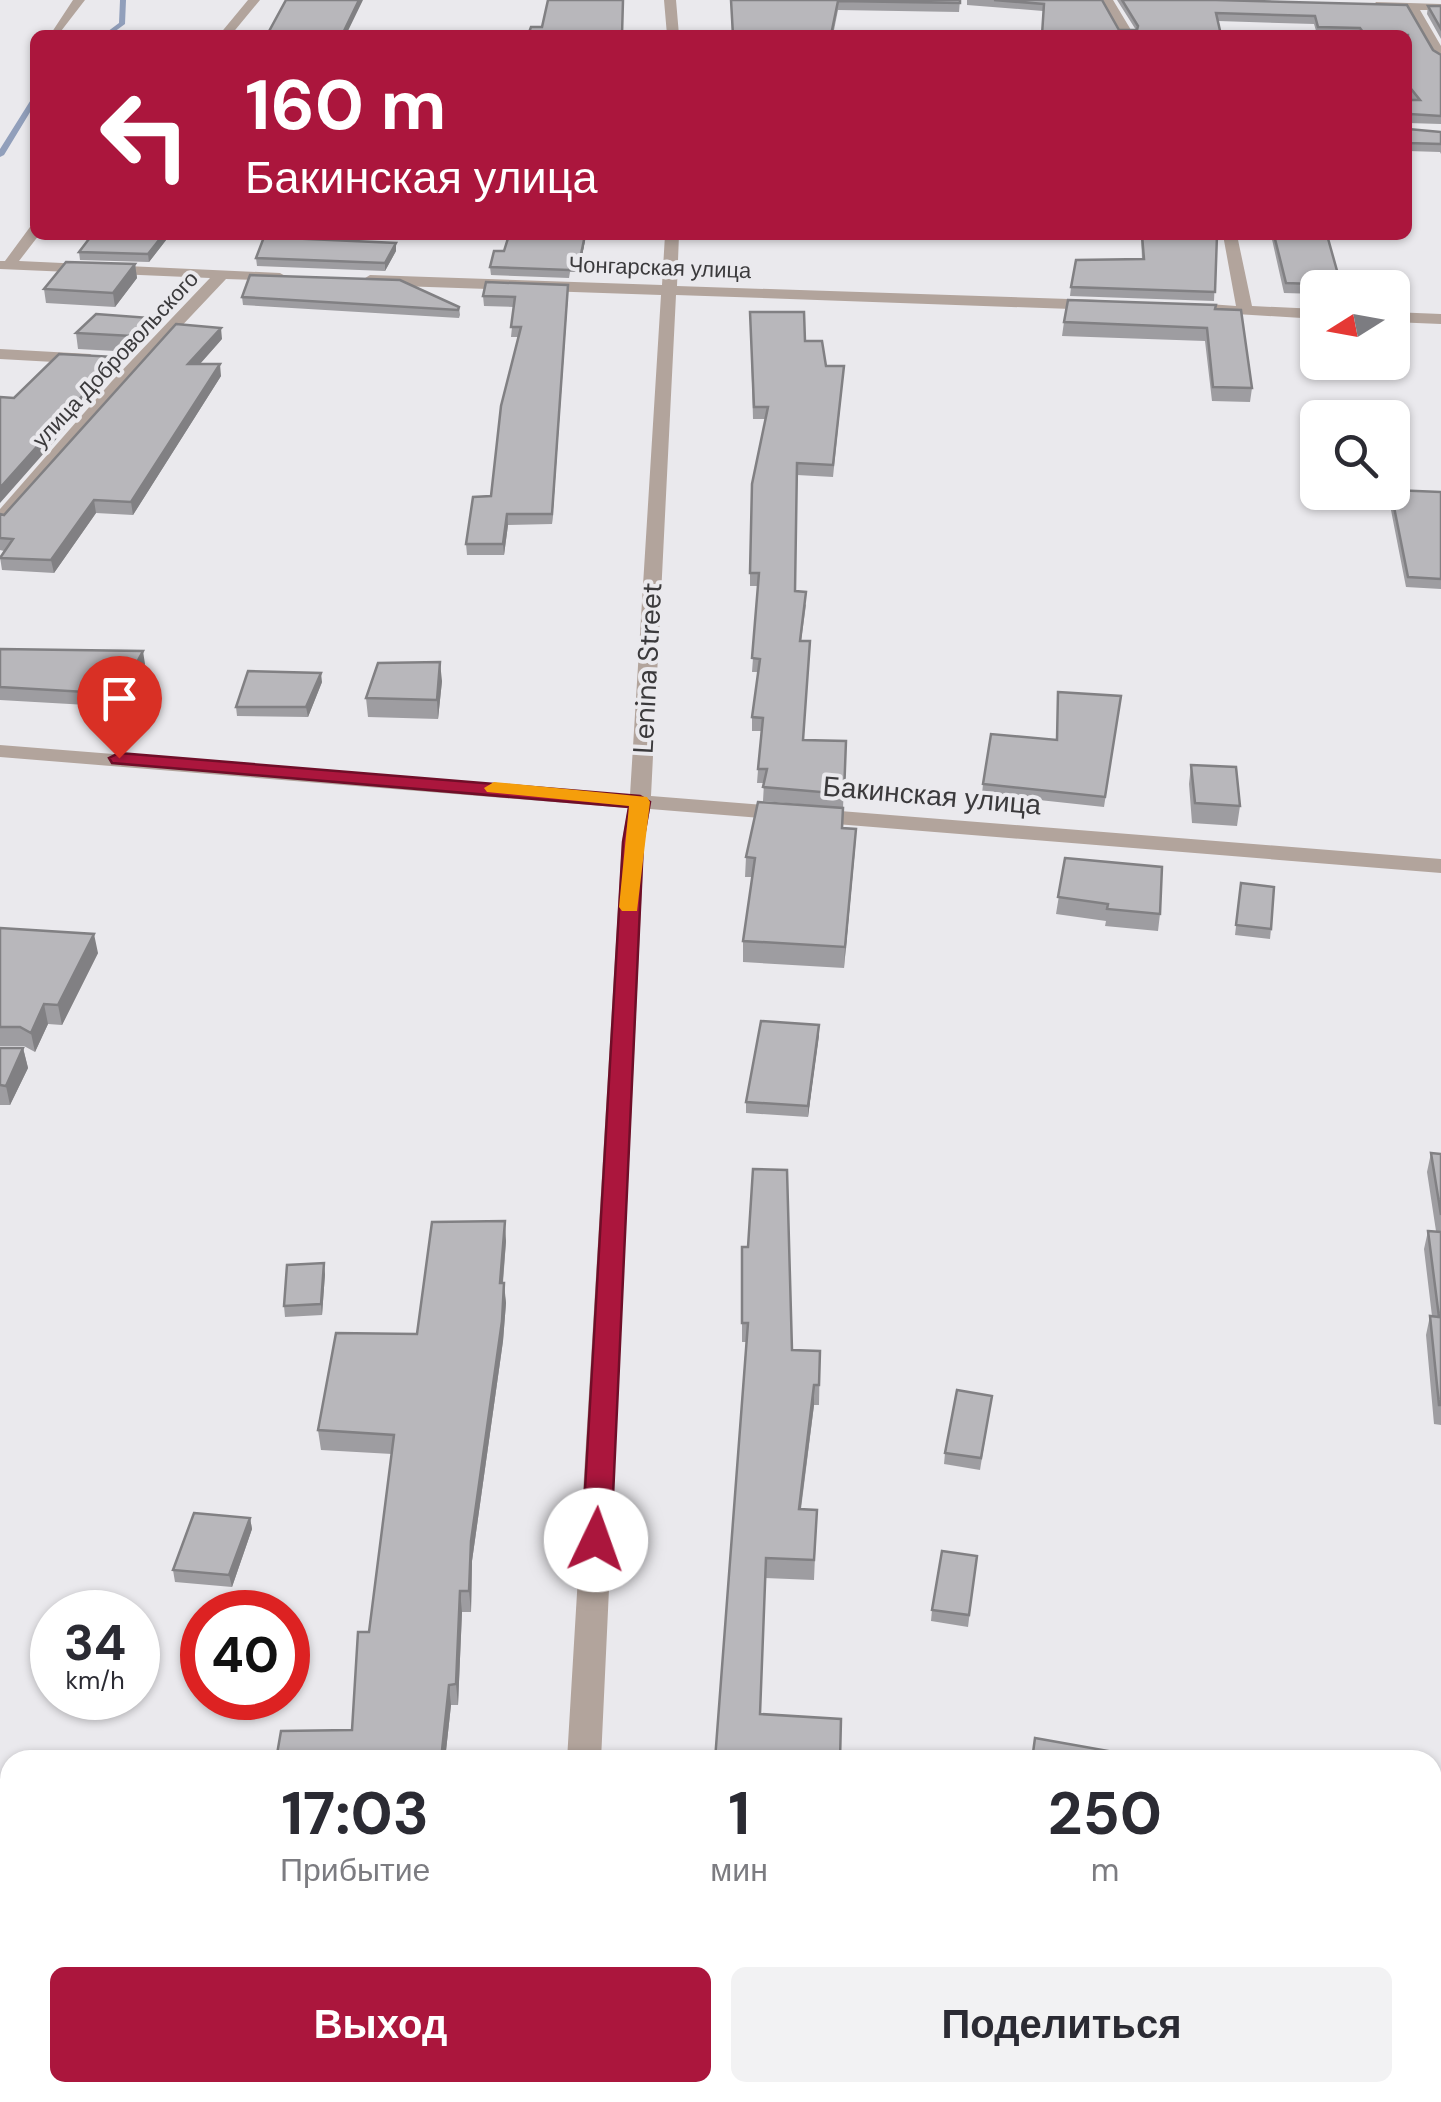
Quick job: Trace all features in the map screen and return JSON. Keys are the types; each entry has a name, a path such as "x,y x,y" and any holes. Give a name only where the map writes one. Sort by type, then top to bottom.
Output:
{"street":[{"path":"56,30 79,0"},
{"path":"228,30 254,0"},
{"path":"670,0 673,30"},
{"path":"1107,0 1125,30"},
{"path":"1356,4 1441,6"},
{"path":"1412,6 1441,56"},
{"path":"5,265 30,236"},
{"name":"Lenina Street","path":"585,1750 633,842 640,802 672,240"},
{"path":"1231,240 1245,310"},
{"path":"5,265 296,278"},
{"name":"улица Добровольского","path":"0,520 224,274"},
{"name":"Чонгарская улица","path":"352,280 1114,306"},
{"path":"1189,308 1300,313"},
{"path":"1410,318 1441,319"},
{"path":"0,354 100,360"},
{"path":"120,360 140,362"},
{"name":"Бакинская улица","path":"0,750 1441,866"}],"building":[{"path":"286,0 359,0 344,30 270,30"},
{"path":"548,0 623,0 622,30 530,30 542,27"},
{"path":"731,0 960,0 838,1 832,30 733,30"},
{"path":"994,0 1102,0 1119,30 1042,30 1044,4"},
{"path":"1122,0 1407,5 1433,50 1441,55 1441,116 1412,114 1412,100 1420,100 1412,90 1412,30 1318,27 1315,16 1216,13 1220,30 1137,30"},
{"path":"1428,6 1441,6 1441,29"},
{"path":"1412,129 1441,132 1441,144 1412,143"},
{"path":"88,240 159,240 148,254 79,252"},
{"path":"263,240 396,243 385,263 256,258"},
{"path":"507,240 584,240 579,264 570,264 569,270 490,267 494,251 504,251"},
{"path":"1142,240 1217,240 1215,292 1071,287 1076,260 1144,259"},
{"path":"1275,240 1328,240 1337,270 1300,270 1300,284 1286,283"},
{"path":"66,262 135,264 113,293 44,289"},
{"path":"250,275 400,280 459,307 458,310 242,297"},
{"path":"486,282 568,285 552,514 507,514 503,544 466,544 473,497 491,496 501,406 521,327 511,327 515,297 483,296"},
{"path":"1068,300 1216,305 1215,309 1241,310 1252,388 1213,387 1207,328 1064,322"},
{"path":"750,312 804,312 805,341 822,341 826,366 844,366 833,465 797,463 795,591 806,592 800,641 810,641 803,740 846,741 844,794 763,787 767,769 758,769 763,718 752,717 760,659 752,658 759,573 750,573 752,484 768,407 754,407"},
{"path":"96,314 150,318 132,336 76,333"},
{"path":"176,324 221,328 188,364 220,364 131,502 94,500 51,560 0,558 13,539 0,538 0,514 4,515"},
{"path":"59,354 117,357 0,488 0,397 14,398"},
{"path":"1410,491 1441,492 1441,579 1408,577 1395,510 1410,510"},
{"path":"0,649 143,651 120,694 0,687"},
{"path":"440,662 437,700 366,698 378,663"},
{"path":"248,671 321,673 306,707 236,707"},
{"path":"1058,692 1121,696 1105,797 983,784 991,734 1057,740"},
{"path":"1191,765 1236,767 1240,806 1195,803"},
{"path":"758,802 843,808 842,828 856,829 845,947 743,941 755,858 746,857"},
{"path":"1065,858 1162,867 1160,914 1107,909 1108,904 1058,897"},
{"path":"1241,883 1274,887 1271,929 1236,925"},
{"path":"0,928 94,934 58,1005 44,1004 31,1033 20,1027 0,1027"},
{"path":"761,1021 819,1025 808,1106 746,1102"},
{"path":"0,1048 23,1048 6,1086 0,1085"},
{"path":"1431,1153 1441,1154 1441,1215"},
{"path":"753,1169 787,1170 792,1350 820,1351 819,1385 814,1385 799,1509 817,1510 814,1560 766,1558 760,1714 841,1719 840,1750 716,1750 748,1323 742,1323 742,1247 748,1247"},
{"path":"505,1221 500,1283 504,1283 502,1321 471,1541 469,1591 460,1591 456,1684 449,1685 442,1750 278,1750 281,1731 352,1730 358,1632 369,1632 394,1435 318,1430 336,1333 417,1334 432,1222"},
{"path":"1428,1231 1441,1232 1441,1405 1430,1316 1439,1317"},
{"path":"324,1263 321,1304 284,1306 287,1265"},
{"path":"957,1390 992,1396 981,1458 945,1453"},
{"path":"194,1513 250,1518 229,1575 173,1570"},
{"path":"942,1551 977,1556 969,1615 932,1610"},
{"path":"1035,1738 1102,1750 1033,1750"}],"waterway":[{"path":"113,30 122,24 123,0"},
{"path":"0,155 30,106"}],"slow traffic":[{"path":"494,788 640,802 633,842 630,907"}],"route":[{"path":"119,758 640,802 633,842 596,1540"}]}
